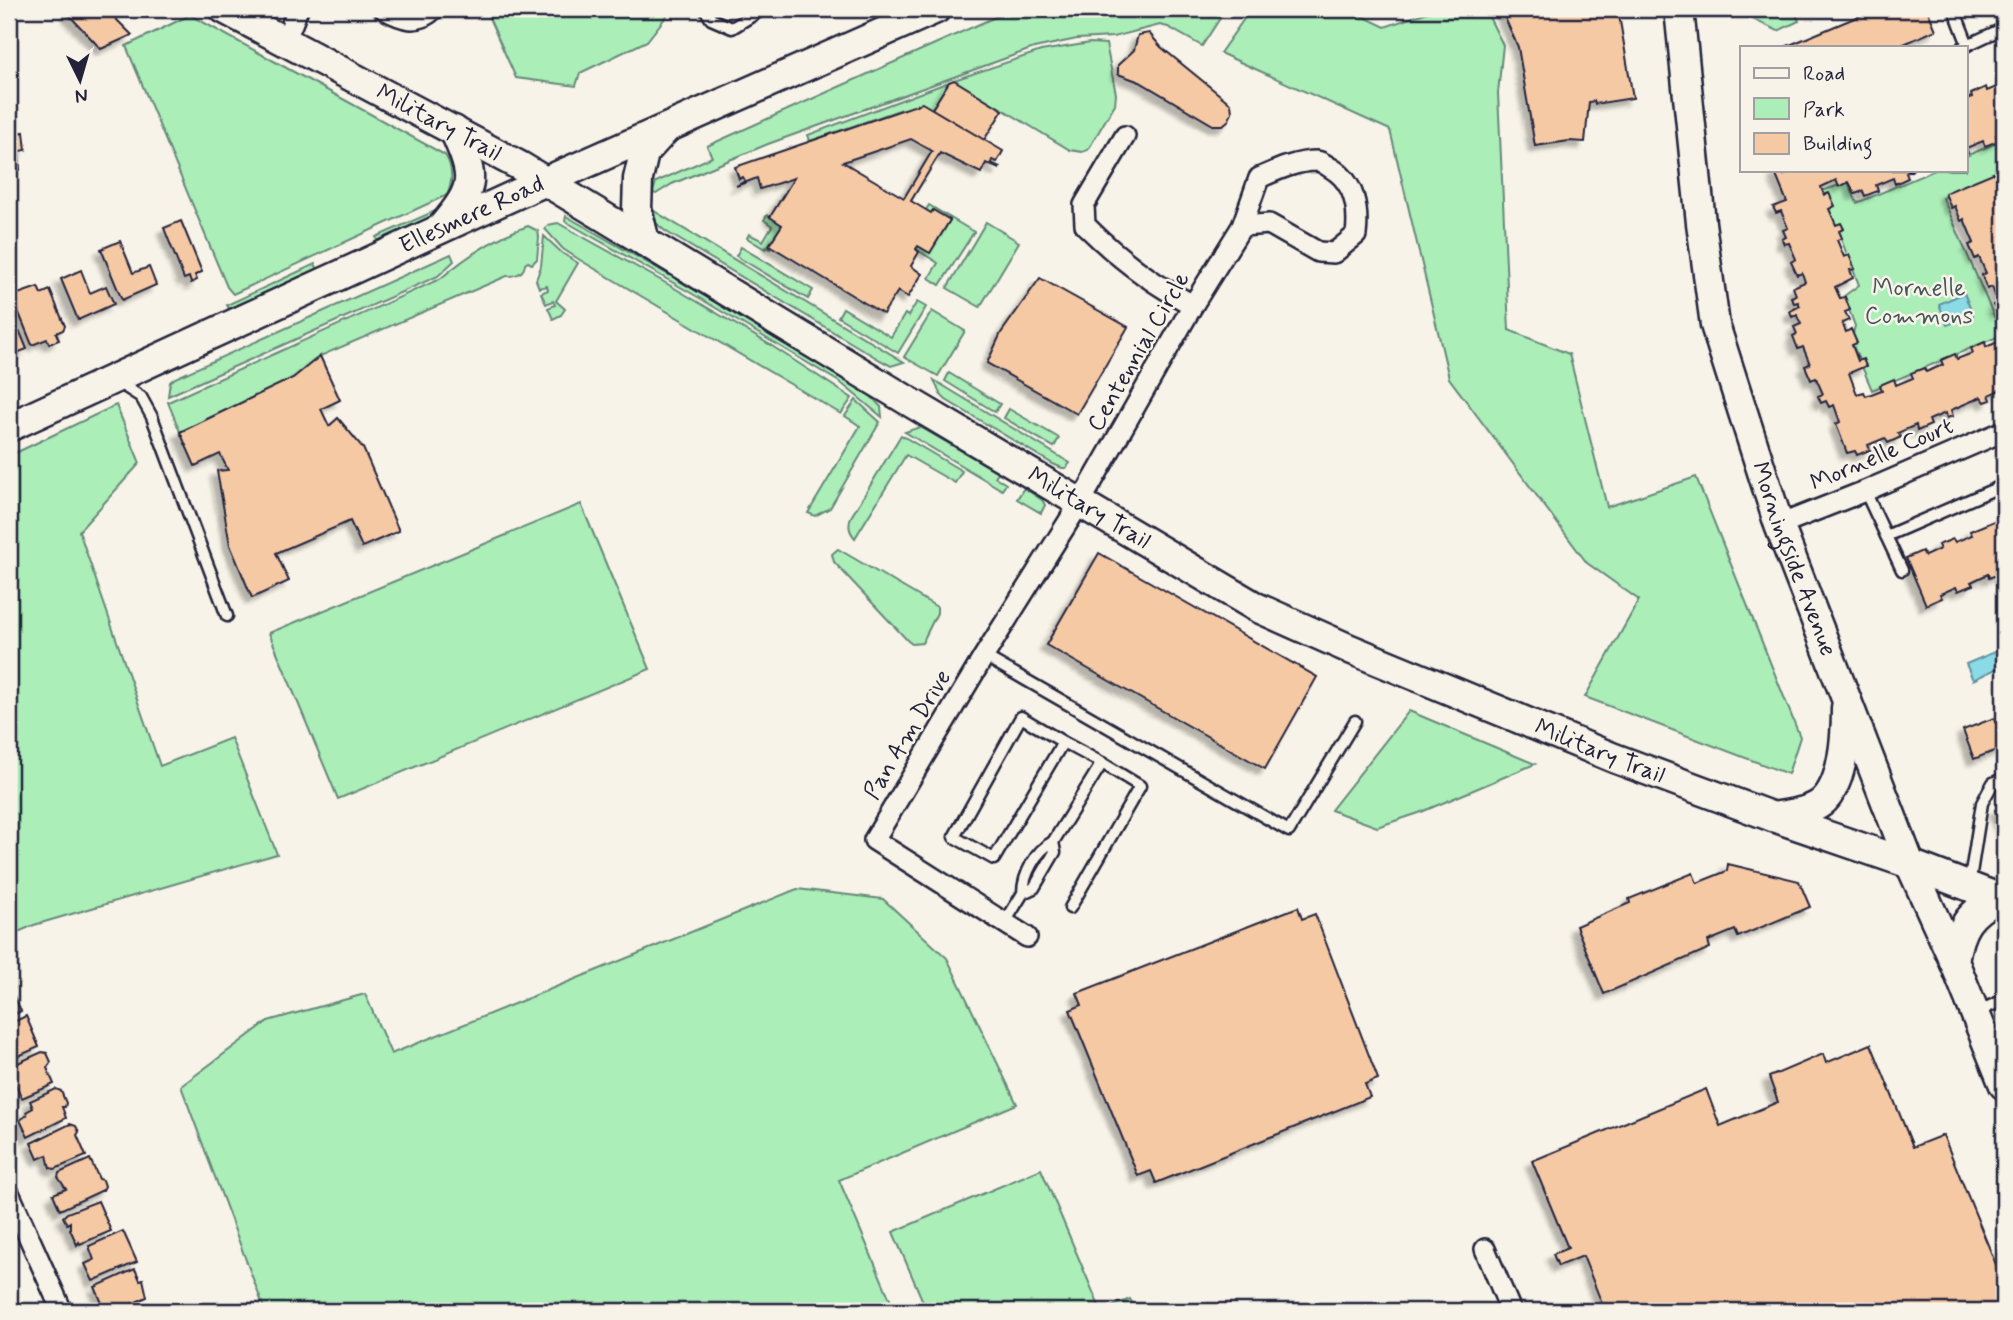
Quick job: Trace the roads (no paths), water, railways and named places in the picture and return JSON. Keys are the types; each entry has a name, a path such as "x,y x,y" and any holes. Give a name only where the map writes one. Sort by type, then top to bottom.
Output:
{"main road":[{"name":"Ellesmere Road","path":"9,427 439,230 936,9"},
{"name":"Morningside Avenue","path":"1679,9 1701,223 1715,325 1779,525 1846,701 1910,864 2002,1070"},
{"name":"Military Trail","path":"242,13 285,42 454,130 546,182 1256,607 1338,644 1602,753 2001,899"},
{"path":"439,230 463,200 470,182 469,164 454,130"},
{"path":"645,242 637,209 638,179 644,153 666,130"},
{"path":"1773,817 1805,810 1821,803 1832,790 1846,736 1846,701"},
{"path":"1954,961 1957,943 1973,914 1979,907 2001,899"}],"street":[{"path":"285,42 298,9"},
{"path":"384,9 402,18 416,20 434,9"},
{"path":"1125,136 1084,205 1085,225 1104,243 1174,295 1193,305"},
{"name":"Centennial Circle","path":"1080,503 1193,305 1242,226 1259,178 1287,166 1321,161 1341,174 1355,199 1358,217 1356,235 1334,253 1318,253 1269,224 1242,226"},
{"name":"Mornelle Court","path":"1779,525 2004,431"},
{"name":"Pan Am Drive","path":"1027,937 874,841 984,656 1080,503"},
{"path":"9,1194 62,1311"},
{"path":"1485,1249 1511,1311"}],"lane":[{"path":"705,9 710,19 732,28 763,9"},
{"path":"1954,9 1966,46 2004,28"},
{"path":"113,379 141,397 152,417 227,616"},
{"path":"1886,536 2004,485"},
{"path":"1865,491 1902,570"},
{"path":"984,656 1289,831 1355,721"},
{"path":"1063,741 994,859 954,837 1021,718 1063,741 1102,763 1140,786 1070,908"},
{"path":"1003,924 1023,893 1034,888 1055,852 1053,842 1102,763"},
{"path":"1969,887 1982,803 1993,783 2004,778"},
{"path":"1975,1013 2004,1000"}],"water":[{"path":"1964,293 1973,315 1947,325 1939,304"},
{"path":"2004,648 2004,665 1973,680 1966,664"}],"park label":[{"name":"Mornelle Commons","path":"1919,302"}]}
